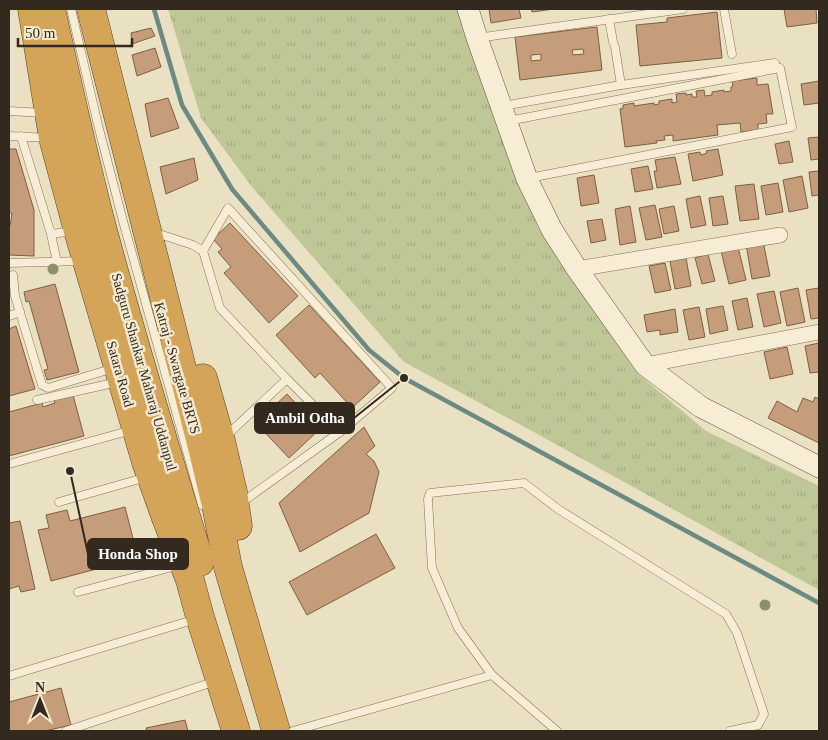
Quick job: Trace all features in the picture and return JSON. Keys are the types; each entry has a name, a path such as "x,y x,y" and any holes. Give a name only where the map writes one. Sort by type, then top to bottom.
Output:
{"highway":[{"name":"Satara Road","path":"32,9 51,125 78,231 151,476 190,580 200,618 236,731"},
{"name":"Sadguru Shankar Maharaj Uddanpul","path":"51,9 78,130 103,227 169,460 207,584 237,695 249,731"},
{"path":"91,9 214,495 228,567 276,731"},
{"path":"108,9 153,206 221,441 244,562 288,731"}],"street":[{"path":"468,9 527,179 552,230 645,365 700,406 819,467"},
{"path":"577,268 780,235"},
{"path":"645,365 819,332"}],"lane":[{"name":"Katraj - Swargate BRTS","path":"71,9 123,221 205,517"},
{"path":"477,38 683,9"},
{"path":"724,9 732,54"},
{"path":"609,19 621,85"},
{"path":"505,114 621,85 775,63"},
{"path":"505,114 780,68 792,127 527,179"},
{"path":"9,111 51,125"},
{"path":"9,136 21,136 51,125"},
{"path":"21,136 51,234 57,262"},
{"path":"203,252 228,208 392,388 340,432 235,507"},
{"path":"51,234 78,231"},
{"path":"162,235 193,245 203,252 220,308 340,432"},
{"path":"9,262 87,261"},
{"path":"13,275 15,296 42,385 48,388 120,374"},
{"path":"9,316 20,312"},
{"path":"37,400 120,374"},
{"path":"221,441 287,379"},
{"path":"9,464 137,429"},
{"path":"60,502 151,476"},
{"path":"557,731 492,675 458,628 432,568 428,499 430,493 524,483 558,509 726,614 737,633 764,714 758,725 730,731"},
{"path":"78,592 184,564"},
{"path":"9,676 200,618"},
{"path":"294,731 492,675"},
{"path":"66,731 220,679"}],"green space":[{"path":"168,9 457,9 538,228 637,373 706,431 819,486 819,590 404,362 252,187 201,118"}],"building":[{"path":"489,9 519,9 521,18 491,23"},
{"path":"531,9 554,9 532,12"},
{"path":"784,9 816,9 817,23 787,27"},
{"path":"717,12 722,58 640,66 636,25 667,22 667,18"},
{"path":"597,27 602,70 520,80 515,37","holes":["583,49 584,54 573,55 572,50","541,54 541,60 531,61 531,55"]},
{"path":"151,28 155,36 132,44 131,33"},
{"path":"155,48 161,67 137,76 132,55"},
{"path":"757,78 757,85 768,84 773,114 766,114 767,123 758,124 758,130 741,132 740,123 717,125 718,135 673,141 673,135 664,136 665,140 656,141 657,143 625,147 620,109 623,108 623,105 634,103 634,106 654,103 654,105 659,104 659,101 672,99 672,103 677,102 676,94 686,93 686,95 692,94 692,97 697,97 696,91 704,90 705,96 712,95 712,92 731,91 732,81"},
{"path":"819,81 819,103 804,105 801,84"},
{"path":"168,98 179,128 151,137 145,104"},
{"path":"819,137 819,159 811,160 808,138"},
{"path":"789,141 793,162 779,164 775,144"},
{"path":"9,149 16,149 34,210 34,256 9,255 9,225 12,213 9,213"},
{"path":"718,149 723,175 693,181 688,154 700,152 701,155 707,153 706,151"},
{"path":"675,157 681,184 657,188 654,171 657,171 655,160"},
{"path":"194,158 198,180 166,194 160,167"},
{"path":"648,166 653,189 635,192 631,169"},
{"path":"819,171 819,195 812,196 809,172"},
{"path":"594,175 599,203 581,206 577,178"},
{"path":"802,176 808,208 789,212 783,180"},
{"path":"778,183 783,212 766,215 761,186"},
{"path":"754,184 759,219 740,221 735,186"},
{"path":"700,196 706,225 691,228 686,199"},
{"path":"723,196 728,224 713,226 709,198"},
{"path":"655,205 662,237 646,240 639,208"},
{"path":"630,206 636,242 620,245 615,209"},
{"path":"674,206 679,231 664,234 659,209"},
{"path":"602,219 606,240 591,243 587,221"},
{"path":"230,223 298,296 269,323 224,273 231,267 218,252 222,249 213,239"},
{"path":"763,241 770,276 752,279 746,244"},
{"path":"738,247 746,280 729,284 721,251"},
{"path":"708,254 715,281 702,284 695,258"},
{"path":"686,258 691,286 675,289 670,261"},
{"path":"665,263 671,290 655,293 649,266"},
{"path":"55,284 79,372 47,380 44,370 48,369 29,301 26,302 24,292"},
{"path":"798,288 805,322 787,326 780,292"},
{"path":"819,288 819,318 811,319 806,290"},
{"path":"774,291 781,323 764,327 757,294"},
{"path":"747,298 753,327 738,330 732,301"},
{"path":"309,305 380,382 352,408 320,373 315,378 276,335"},
{"path":"723,306 728,330 710,334 706,309"},
{"path":"699,307 705,337 689,340 683,310"},
{"path":"675,309 678,332 660,335 660,330 647,332 644,315"},
{"path":"16,326 35,389 9,396 9,329"},
{"path":"819,343 819,372 810,373 805,346"},
{"path":"787,347 793,374 770,379 764,352"},
{"path":"287,394 320,429 289,458 256,423"},
{"path":"73,395 84,436 9,456 9,412 42,403 43,407 55,403 54,400"},
{"path":"815,397 819,399 819,443 768,418 777,401 797,412 803,398 813,402"},
{"path":"364,427 375,446 366,454 374,461 379,472 369,513 300,552 279,503"},
{"path":"125,507 138,558 51,581 38,530 49,528 46,515 67,510 70,521"},
{"path":"20,521 35,589 21,592 19,586 9,589 9,523"},
{"path":"376,534 395,568 307,615 289,582"},
{"path":"61,688 71,725 45,731 9,731 9,702"},
{"path":"185,720 188,731 147,731 146,728"}],"waterway":[{"path":"154,9 182,105 232,189 369,350 404,378 819,603"}],"place":[{"name":"Ambil Odha","path":"404,378"},
{"name":"Honda Shop","path":"70,471"}]}
